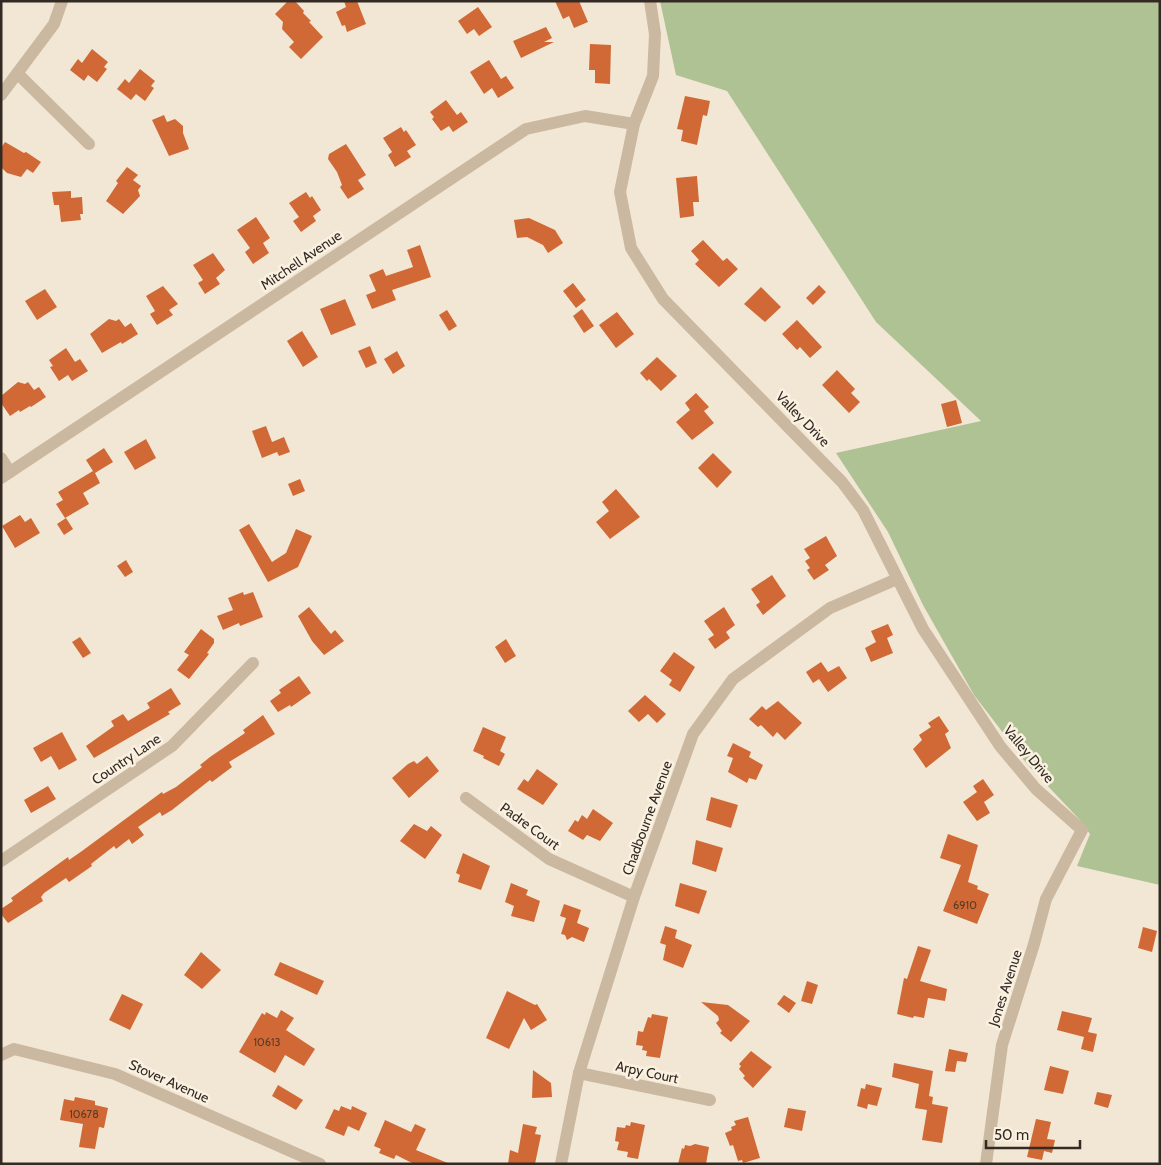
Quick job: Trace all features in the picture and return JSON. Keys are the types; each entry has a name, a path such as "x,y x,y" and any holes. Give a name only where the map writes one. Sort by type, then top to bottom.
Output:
{"street":[{"path":"1,95 54,24 62,1"},
{"name":"Valley Drive","path":"650,1 655,34 653,76 634,124 620,192 631,248 663,299 842,482 863,510 923,629 1000,746 1036,789 1082,830"},
{"path":"18,74 89,144"},
{"name":"Mitchell Avenue","path":"6,475 526,129 585,116 634,124"},
{"path":"1,458 6,475"},
{"name":"Chadbourne Avenue","path":"561,1164 579,1073 634,897 693,734 733,679 830,608 897,579"},
{"name":"Country Lane","path":"1,861 172,746 253,663"},
{"name":"Padre Court","path":"466,798 549,860 634,897"},
{"name":"Jones Avenue","path":"986,1164 1002,1044 1034,944 1046,899 1082,830"},
{"name":"Stover Avenue","path":"1,1055 14,1048 115,1074 320,1164"},
{"name":"Arpy Court","path":"579,1073 710,1100"}],"green space":[{"path":"660,1 1160,1 1160,885 1077,866 1090,834 1079,819 1027,764 974,695 923,605 888,532 836,453 981,421 876,322 727,91 676,75"}],"building":[{"path":"288,1 295,1 311,21 309,22 323,37 301,59 289,47 294,42 282,29 283,22 275,14"},
{"path":"344,1 357,1 366,24 347,32 345,25 342,26 336,12 346,7"},
{"path":"555,1 579,1 588,22 574,28 569,16 563,19"},
{"path":"478,7 492,27 479,36 474,29 467,34 458,21"},
{"path":"546,27 552,38 544,42 554,42 521,58 513,41"},
{"path":"590,44 611,45 610,84 595,83 595,70 589,70"},
{"path":"92,49 108,62 104,67 107,69 97,82 88,75 84,81 70,70 78,59 82,63"},
{"path":"489,60 501,79 506,76 514,88 498,98 492,88 484,94 470,72"},
{"path":"140,69 155,81 151,86 154,88 145,101 136,94 131,100 117,89 125,79 129,83"},
{"path":"685,96 710,101 707,116 703,115 697,145 681,141 683,130 677,129"},
{"path":"446,100 457,115 461,112 468,122 453,132 449,126 441,131 432,119 434,117 430,112"},
{"path":"164,115 167,122 175,119 183,126 183,133 189,149 169,156 152,120"},
{"path":"401,127 404,132 406,130 416,145 407,151 411,157 395,167 388,155 392,152 383,138"},
{"path":"5,142 41,162 33,173 27,169 21,177 7,173 1,167 1,148"},
{"path":"346,144 366,175 358,180 364,189 348,199 340,187 342,185 337,172 328,159 329,154"},
{"path":"127,167 138,175 133,180 141,186 138,190 140,196 123,214 106,201 118,183 116,181"},
{"path":"697,176 699,202 693,202 694,216 680,218 676,178"},
{"path":"71,191 71,198 82,197 83,214 80,214 81,220 61,222 59,205 54,205 52,192"},
{"path":"306,192 310,198 312,196 321,210 313,216 316,221 301,232 293,221 299,217 289,203"},
{"path":"256,217 270,238 263,243 269,253 253,264 245,252 250,248 237,230"},
{"path":"529,218 555,230 563,243 548,253 543,245 527,237 517,238 514,220"},
{"path":"703,240 723,261 727,258 738,269 719,287 695,264 699,260 691,251"},
{"path":"420,245 431,277 392,290 396,300 372,309 366,295 376,291 369,275 383,269 386,276 413,267 407,250"},
{"path":"213,253 225,270 216,278 220,284 205,294 198,283 203,280 193,265"},
{"path":"573,283 586,300 576,308 563,291"},
{"path":"819,285 826,292 813,305 806,298"},
{"path":"163,286 178,304 169,310 173,315 157,325 150,314 155,311 146,296"},
{"path":"761,287 781,307 765,322 744,304"},
{"path":"45,289 57,307 37,320 25,301"},
{"path":"345,299 356,325 331,335 320,309"},
{"path":"582,309 594,326 584,333 573,316"},
{"path":"447,310 457,326 449,331 439,315"},
{"path":"617,312 634,334 616,348 599,325"},
{"path":"109,319 116,321 119,319 125,327 131,323 138,334 102,353 90,334"},
{"path":"797,320 822,347 810,358 800,347 797,350 782,334"},
{"path":"302,331 318,357 303,367 287,341"},
{"path":"370,346 377,363 366,368 358,351"},
{"path":"66,348 75,362 80,359 88,371 72,381 68,375 59,381 50,367 53,366 49,360"},
{"path":"397,351 405,366 393,374 384,359"},
{"path":"657,357 677,376 661,391 649,379 647,381 640,373"},
{"path":"837,370 855,389 851,393 860,402 849,413 822,385"},
{"path":"18,382 25,384 28,382 34,390 39,387 46,397 31,407 20,412 19,410 10,416 1,403 1,396"},
{"path":"696,393 709,407 704,411 714,423 692,440 676,422 690,410 685,403"},
{"path":"956,400 962,423 947,427 941,404"},
{"path":"266,426 272,442 284,437 290,452 279,456 277,452 262,458 252,431"},
{"path":"146,439 156,458 135,470 124,452"},
{"path":"104,448 113,462 95,473 100,483 83,493 89,504 65,518 56,504 63,500 58,492 93,471 86,460"},
{"path":"713,453 732,472 717,488 698,468"},
{"path":"300,479 305,491 293,496 288,484"},
{"path":"616,489 640,517 610,539 596,522 609,511 602,502"},
{"path":"20,515 25,522 31,518 40,533 15,548 2,526"},
{"path":"66,518 73,529 64,535 57,524"},
{"path":"249,524 272,562 286,553 296,529 312,536 298,567 268,582 239,530"},
{"path":"826,536 837,556 825,565 829,570 814,580 807,570 810,568 805,561 810,558 804,549"},
{"path":"126,560 133,572 125,577 117,566"},
{"path":"772,575 786,596 763,615 756,605 760,602 751,589"},
{"path":"243,592 244,595 253,592 263,617 240,626 239,623 223,630 217,616 233,610 228,598"},
{"path":"309,607 331,634 335,630 344,641 324,655 312,641 298,616"},
{"path":"724,607 735,625 726,632 730,638 715,649 708,639 714,635 704,621"},
{"path":"888,624 893,635 887,638 893,653 871,662 865,648 876,642 871,631"},
{"path":"201,629 214,639 214,643 207,653 209,654 189,679 177,670 189,655 184,652"},
{"path":"80,637 91,653 83,658 72,642"},
{"path":"506,639 516,656 505,663 495,647"},
{"path":"674,652 695,667 680,692 669,685 672,680 660,671"},
{"path":"821,662 828,672 839,666 847,678 828,692 819,679 813,683 806,672"},
{"path":"299,676 311,693 291,707 290,705 278,712 270,701 281,693 279,690"},
{"path":"171,688 181,704 168,712 170,714 94,758 86,746 114,726 111,721 123,714 128,721 150,708 147,703"},
{"path":"645,695 666,714 657,723 648,714 639,722 628,711"},
{"path":"778,701 802,723 785,740 777,732 773,737 761,725 758,727 749,719 762,706 766,710"},
{"path":"263,715 275,734 229,762 232,767 212,782 210,780 172,810 162,816 160,812 138,827 144,835 132,844 129,839 116,849 114,846 91,864 92,866 69,882 66,878 44,893 41,897 43,901 8,923 1,914 1,909 13,901 11,898 68,857 69,860 82,851 162,792 163,794 176,787 202,767 200,765 210,757 245,733 243,730"},
{"path":"939,716 949,731 945,734 951,748 926,768 913,749 922,740 919,735 931,727 928,723"},
{"path":"483,727 506,737 500,751 505,754 499,766 473,751"},
{"path":"62,732 77,760 59,770 51,756 41,762 33,748"},
{"path":"733,743 751,752 749,757 763,765 756,780 749,778 747,783 728,772 733,758 727,756"},
{"path":"427,756 439,771 409,798 392,778 408,764 414,761 417,764"},
{"path":"537,769 558,784 543,805 517,789 524,779 528,782"},
{"path":"983,779 994,795 984,802 990,813 977,821 963,802 977,792 973,786"},
{"path":"48,786 56,799 31,813 24,800"},
{"path":"711,797 738,805 731,828 706,820"},
{"path":"593,809 613,823 600,841 587,835 583,840 568,831 575,820 578,822 582,815 587,819"},
{"path":"414,824 427,831 431,826 442,835 425,859 400,841"},
{"path":"948,834 978,845 968,882 978,886 977,889 989,894 977,924 943,911 961,865 940,858"},
{"path":"696,840 723,848 716,872 692,864"},
{"path":"463,853 490,866 481,890 458,882 460,875 456,873"},
{"path":"511,883 528,890 526,895 540,901 534,922 511,916 514,906 505,902"},
{"path":"680,883 707,891 699,914 675,906"},
{"path":"564,904 581,910 577,923 589,928 584,942 572,937 567,940 565,935 561,934 566,918 560,916"},
{"path":"665,926 677,930 675,938 692,945 683,968 663,960 666,945 660,943"},
{"path":"1143,927 1157,931 1152,952 1138,948"},
{"path":"918,946 931,950 920,981 947,989 945,1001 928,998 924,1018 914,1016 913,1018 897,1014 904,978 907,979"},
{"path":"201,952 221,970 202,989 184,975"},
{"path":"280,962 324,981 317,995 274,975"},
{"path":"807,981 818,985 812,1004 801,1001"},
{"path":"507,991 535,1005 537,1004 547,1020 531,1030 524,1018 509,1049 486,1038"},
{"path":"122,994 143,1004 130,1030 109,1020"},
{"path":"784,995 796,1003 789,1013 777,1004"},
{"path":"701,1002 728,1005 750,1021 731,1042 720,1033 722,1031 716,1023 719,1020 718,1016"},
{"path":"281,1010 294,1018 286,1030 315,1049 304,1066 285,1055 275,1073 239,1052 262,1013 265,1015 266,1012 277,1018"},
{"path":"1062,1011 1092,1018 1088,1032 1097,1034 1093,1052 1081,1049 1084,1037 1057,1030"},
{"path":"652,1014 668,1017 660,1058 646,1056 647,1051 642,1050 643,1046 636,1045 638,1031 643,1032 648,1017 651,1018"},
{"path":"949,1049 968,1053 966,1062 957,1061 955,1072 945,1071"},
{"path":"751,1051 772,1067 753,1088 743,1078 745,1076 739,1069 741,1066 739,1064"},
{"path":"894,1063 933,1071 929,1096 933,1097 932,1104 948,1107 942,1143 922,1140 927,1110 915,1108 919,1084 892,1077"},
{"path":"1050,1066 1069,1071 1063,1094 1044,1090"},
{"path":"533,1070 551,1083 552,1097 532,1098"},
{"path":"866,1084 882,1088 877,1106 868,1104 867,1109 857,1106 861,1088 865,1089"},
{"path":"278,1085 303,1100 296,1110 272,1096"},
{"path":"1097,1092 1112,1095 1108,1108 1094,1104"},
{"path":"75,1097 95,1101 95,1105 108,1108 104,1128 99,1127 95,1149 79,1147 83,1124 60,1120 64,1099 74,1101"},
{"path":"341,1106 351,1110 352,1106 367,1113 359,1131 348,1126 344,1136 325,1128 334,1109 339,1111"},
{"path":"788,1108 806,1111 802,1131 784,1127"},
{"path":"748,1117 760,1158 743,1163 742,1160 738,1161 733,1145 730,1146 725,1133 732,1130 731,1127 736,1125 734,1121"},
{"path":"1036,1119 1051,1122 1047,1139 1055,1140 1052,1153 1044,1151 1042,1160 1027,1157"},
{"path":"385,1120 411,1132 415,1124 426,1129 416,1150 450,1164 414,1164 396,1155 394,1159 379,1153 381,1149 374,1146"},
{"path":"631,1122 645,1125 638,1159 627,1157 628,1152 617,1150 619,1142 615,1141 617,1127 625,1128 626,1125 630,1126"},
{"path":"523,1124 537,1127 535,1134 541,1135 535,1164 508,1164 510,1150 518,1153"},
{"path":"695,1144 709,1147 706,1164 678,1164 682,1148 684,1149 685,1145"}]}
